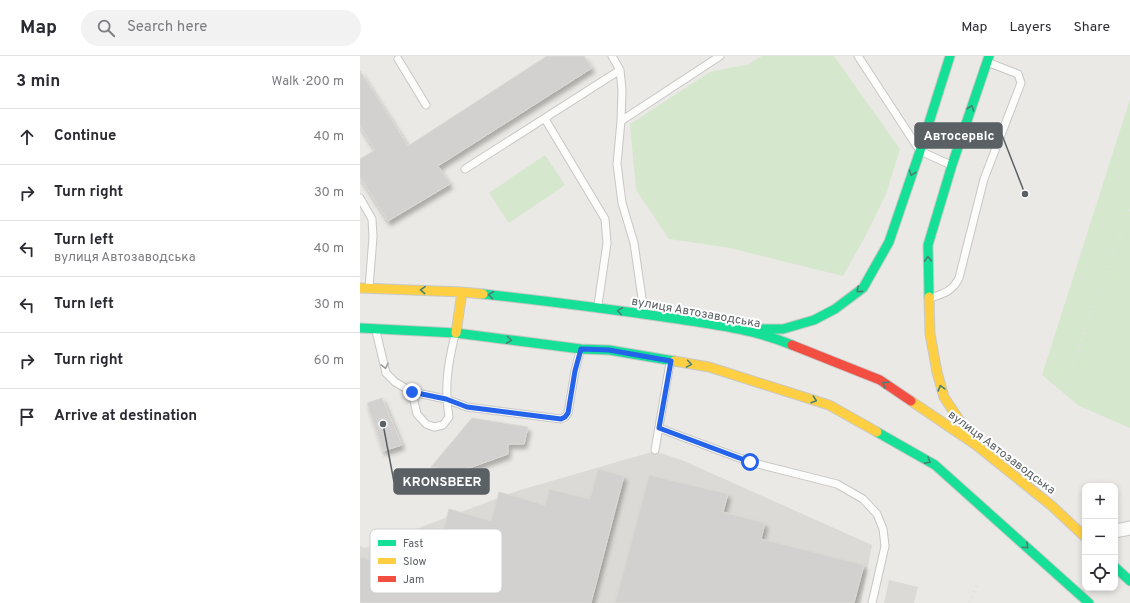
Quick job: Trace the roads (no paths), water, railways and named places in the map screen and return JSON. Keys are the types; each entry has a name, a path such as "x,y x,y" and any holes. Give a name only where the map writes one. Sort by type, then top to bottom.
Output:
{"main road":[{"path":"741,330 783,329 814,320 834,309 863,288 889,242 950,56"},
{"path":"976,445 944,397 937,372 930,334 928,245 952,165 988,59"},
{"name":"вулиця Автозаводська","path":"365,288 462,292 598,307 698,322 741,330 783,341 880,380 976,445 1052,506 1082,534"},
{"path":"456,333 462,292"},
{"path":"360,328 456,333 581,349 609,350 709,367 829,405 935,465 1089,603"},
{"path":"1118,570 1130,581"},
{"path":"1064,580 1080,603"}],"street":[{"path":"1052,506 1082,523"},
{"path":"1118,531 1130,528"}],"lane":[{"path":"612,56 620,70 622,90 621,121 616,164 622,203 634,243 644,314"},
{"path":"621,121 720,56"},
{"path":"858,56 920,151 952,165"},
{"path":"398,57 426,105"},
{"path":"929,298 951,290 959,278 984,179 1021,83 1018,74 988,59"},
{"path":"465,169 620,70"},
{"path":"545,119 605,219 608,243 598,307"},
{"path":"360,198 372,219 372,237 365,288"},
{"path":"376,328 386,373 396,382 412,392 446,399 467,407 561,419 568,413 575,371 581,349"},
{"path":"412,392 417,414 426,424 434,427 443,425 449,417 446,399 449,360 456,333"},
{"path":"655,450 671,361"},
{"path":"659,428 750,462 837,484 863,499 878,514 883,529 884,546 872,603"}],"railway":[{"path":"1063,391 1130,207"},
{"path":"969,603 977,585"}],"place":[{"name":"Автосервіс","path":"1025,194"},
{"name":"KRONSBEER","path":"383,424"}]}
